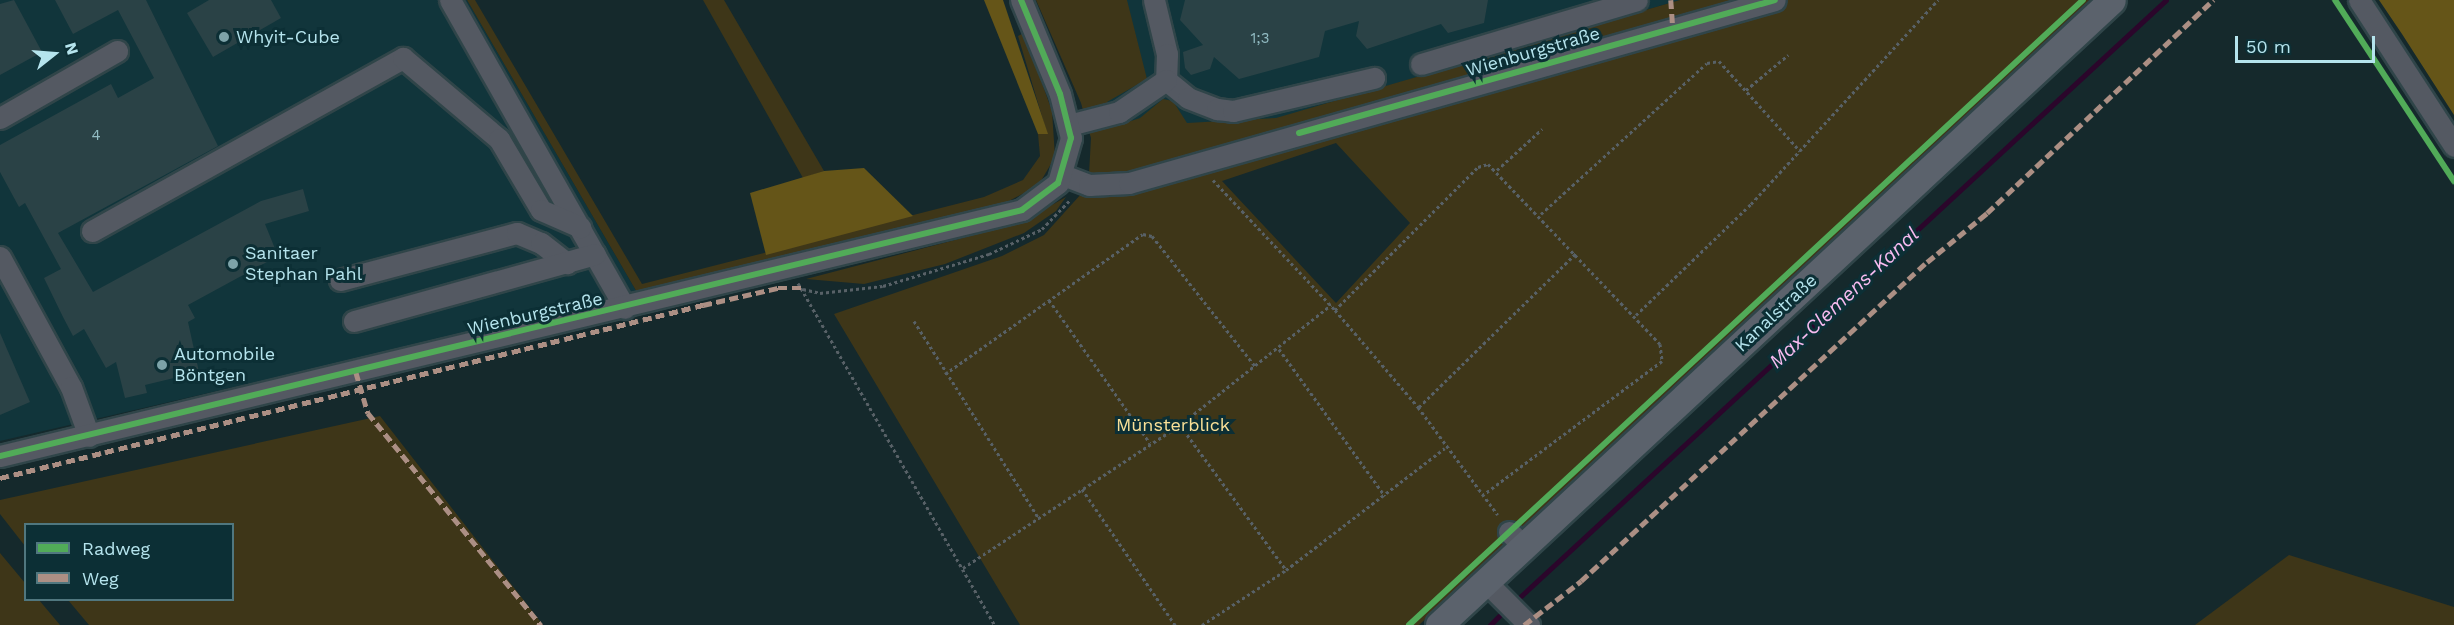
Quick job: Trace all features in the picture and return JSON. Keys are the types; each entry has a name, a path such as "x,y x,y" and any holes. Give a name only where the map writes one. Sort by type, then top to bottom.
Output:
{"main road":[{"name":"Kanalstraße","path":"1439,625 1486,582 1517,539 2112,0"}],"street":[{"name":"Wienburgstraße","path":"450,0 625,308"},
{"path":"1021,0 1069,125 1070,179"},
{"path":"1154,0 1167,54 1166,80"},
{"path":"1421,64 1637,0"},
{"name":"Wienburgstraße","path":"0,456 994,220 1040,201 1070,179 1129,183 1775,0"},
{"path":"2359,0 2454,146"},
{"path":"0,118 117,51"},
{"path":"92,231 404,58 499,140 541,210 580,227"},
{"path":"1166,80 1188,98 1233,111 1374,78"},
{"path":"1069,125 1119,112 1166,80"},
{"path":"340,280 517,232 541,243 567,263"},
{"path":"354,321 595,255"},
{"path":"0,257 71,387 89,436"},
{"path":"1486,582 1529,625"}],"path":[{"path":"1636,315 1800,151 1938,0"},
{"path":"1746,91 1788,55"},
{"path":"1540,214 1707,63 1719,61 1800,151"},
{"path":"1497,170 1542,129"},
{"path":"1198,164 1335,309 1418,407 1445,448 1517,539"},
{"path":"1335,309 1478,167 1488,164 1497,170 1540,214 1636,315 1660,344 1662,361 1484,495"},
{"path":"994,625 802,288 820,293 883,285 988,254 1042,229 1067,204 1070,179"},
{"path":"945,374 1143,234 1152,236 1255,366"},
{"path":"1418,407 1576,253"},
{"path":"1349,287 1353,292"},
{"path":"1048,300 1150,443"},
{"path":"963,568 1180,425 1279,349 1331,305"},
{"path":"914,321 945,374 1039,519"},
{"path":"1279,349 1385,496"},
{"path":"1180,425 1286,570"},
{"path":"1202,625 1286,570 1445,448"},
{"path":"1082,489 1176,625"}],"shaded area":[{"path":"0,0 467,0 638,294 0,441"},
{"path":"984,0 1003,0 1048,134 1038,134"},
{"path":"1055,0 1680,0 1136,160"},
{"path":"2379,0 2454,0 2454,115 2402,34"},
{"path":"864,168 913,216 766,255 750,193 824,171"}],"green space":[{"path":"467,0 475,0 642,284 984,197 1023,180 1040,156 1038,134 1047,133 1018,36 1024,33 1052,111 1055,157 1038,186 999,206 638,294"},
{"path":"703,0 724,0 824,171 803,178"},
{"name":"Münsterblick","path":"1036,0 1127,0 1147,79 1107,102 1119,125 1140,118 1163,99 1173,101 1187,123 1276,118 1680,0 2091,0 1419,625 1020,625 834,314 1002,256 1044,235 1082,193 1138,192 1139,170 1089,174 1091,138 1081,103","holes":["1336,143 1410,223 1336,303 1222,181"]},
{"path":"1066,197 1056,211 1024,233 945,264 864,284 806,279 1020,223"},
{"path":"380,416 543,625 89,625 69,601 234,601 234,523 24,523 24,545 0,514 0,500"},
{"path":"0,553 24,582 24,601 40,601 60,625 0,625"},
{"path":"2289,555 2454,607 2454,625 2195,625"}],"building":[{"path":"14,0 42,52 0,75 0,4"},
{"path":"55,0 146,0 218,146 58,233 93,292 261,201 303,189 309,211 265,224 278,256 188,305 195,318 188,322 199,372 145,385 147,393 125,398 116,362 106,368 84,329 73,336 63,317 44,278 61,269 25,203 19,207 0,172 0,145 111,84 118,98 154,78 118,10 73,34"},
{"name":"Whyit-Cube","path":"209,0 271,0 281,18 213,57 187,13"},
{"path":"1185,0 1488,0 1484,23 1448,33 1441,24 1367,49 1356,36 1359,21 1325,31 1319,57 1239,79 1214,57 1210,69 1191,75 1185,68 1183,52 1203,45 1180,20"},
{"path":"0,333 30,402 0,415"}],"waterway":[{"name":"Max-Clemens-Kanal","path":"1521,596 2166,0"},
{"name":"Max-Clemens-Kanal","path":"1490,625 1499,616"}],"marked path":[{"path":"1671,0 1673,29"},
{"path":"1524,625 1581,581 1927,262 1987,213 2213,0"},
{"path":"0,478 703,305 778,288 802,288"},
{"path":"356,372 368,413 541,625"}],"cycle path":[{"path":"0,456 1022,210 1058,183 1071,138 1060,94 1021,0"},
{"path":"1299,133 1775,0"},
{"path":"1409,625 2083,0"},
{"path":"2335,0 2454,181"}],"place":[{"name":"Whyit-Cube","path":"224,37"},
{"name":"Sanitaer Stephan Pahl","path":"233,264"},
{"name":"Automobile Böntgen","path":"162,365"}]}
